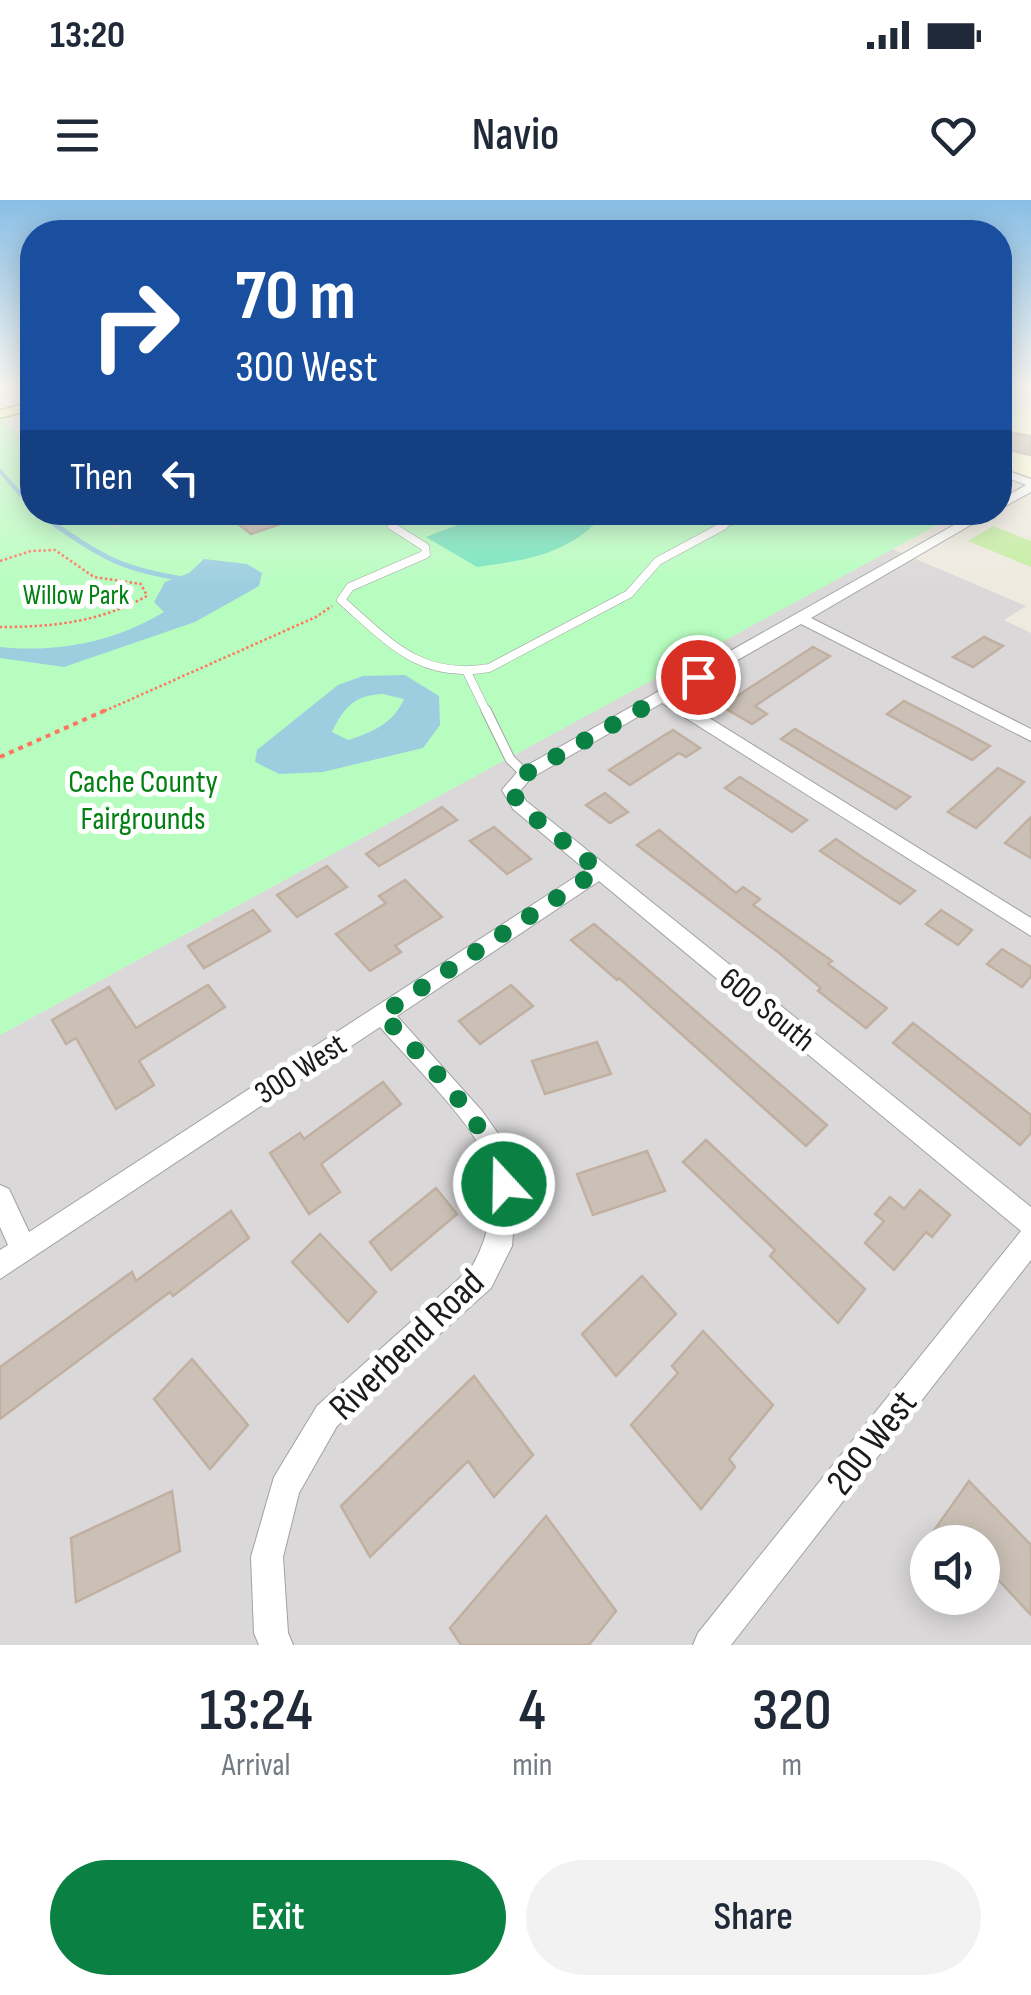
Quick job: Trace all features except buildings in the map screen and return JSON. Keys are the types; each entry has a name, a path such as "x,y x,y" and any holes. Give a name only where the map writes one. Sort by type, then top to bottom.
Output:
{"street":[{"path":"525,774 964,525"},
{"path":"801,618 1031,736"},
{"path":"664,697 1031,928"},
{"name":"600 South","path":"525,774 512,790 519,805 1031,1223"},
{"name":"300 West","path":"0,1266 599,870"},
{"name":"Riverbend Road","path":"276,1645 267,1557 285,1488 327,1416 481,1278 500,1246 504,1184 495,1150 474,1119 382,1014"},
{"path":"0,1198 24,1250"},
{"name":"200 West","path":"710,1645 1031,1238"}],"lane":[{"path":"390,525 425,548 426,554 350,587 341,600 418,664 444,674 468,674 489,668 630,594 658,562 726,525"},
{"path":"468,674 510,759 525,774"}],"path":[{"path":"396,531 411,525"},
{"path":"0,561 31,551 56,550 94,578 141,584 147,596 130,607 59,628 0,627"},
{"path":"0,757 316,617 341,600"}],"shaded area":[{"path":"1012,452 1031,452 1031,477 1012,470"},
{"path":"892,549 1026,606 1004,620 1031,633 1031,1645 0,1645 0,1035"}],"green space":[{"name":"Cache County Fairgrounds","path":"0,452 20,452 20,525 937,525 0,1035"},
{"path":"457,525 593,525 547,553 477,567 426,537"},
{"path":"993,526 1031,541 1031,567 968,541"}],"water":[{"path":"204,559 247,564 262,573 259,586 195,622 64,667 0,658 0,647 43,648 85,643 145,622 164,612 154,602 165,582 189,573"},
{"path":"405,675 439,696 440,725 423,748 323,772 279,774 255,762 257,750 338,685 363,676","holes":["383,694 404,699 388,721 365,734 348,740 332,732 346,709 358,700"]}],"waterway":[{"path":"0,471 20,494"},
{"path":"55,525 61,529"},
{"path":"57,526 116,562 183,579"}],"route":[{"path":"504,1184 495,1150 474,1119 382,1014 599,870 519,805 512,790 525,774 698,677"}],"park label":[{"name":"Willow Park","path":"76,594"}]}
